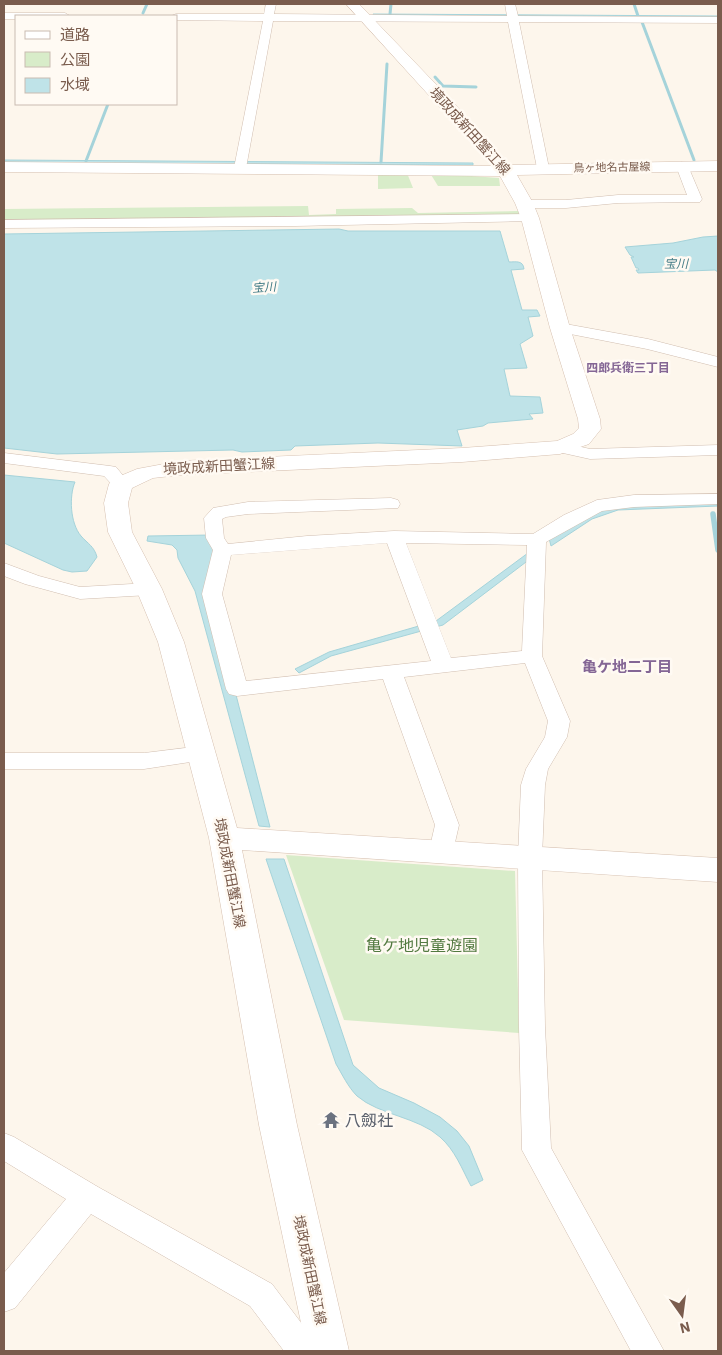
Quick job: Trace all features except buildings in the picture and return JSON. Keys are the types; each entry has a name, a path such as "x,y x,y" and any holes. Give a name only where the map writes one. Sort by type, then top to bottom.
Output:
{"main road":[{"name":"境政成新田蟹江線","path":"328,1351 278,1125 224,838 171,642 149,589 132,560 120,532 116,502 121,484 135,475 159,469 189,466 462,455 560,447 581,439 590,429 589,419 560,328 528,211 506,170 352,4"},
{"name":"鳥ヶ地名古屋線","path":"4,167 241,165 506,170 718,166"},
{"path":"224,838 718,870"}],"street":[{"path":"241,165 269,12"},
{"path":"178,16 269,12 366,18 511,14 718,20"},
{"path":"7,29 15,13 48,15"},
{"path":"511,14 543,168"},
{"path":"4,224 295,222 528,211 566,204 618,199 695,199 682,166"},
{"path":"560,328 648,344 718,362"},
{"path":"560,447 590,454 718,450"},
{"path":"4,458 110,471 121,484"},
{"path":"223,550 307,542 394,537 538,540 571,519 597,506 634,501 718,499"},
{"path":"391,504 248,508 220,512 213,518 215,538 223,550 212,594 237,689 532,656"},
{"path":"394,537 444,666"},
{"path":"538,540 532,656 559,721 556,737 537,769 533,785 530,857 532,1027 537,1150 648,1351"},
{"path":"4,569 32,580 80,593 149,589"},
{"path":"4,581 32,580"},
{"path":"391,671 446,825 441,851"},
{"path":"4,761 144,761 202,754"},
{"path":"4,1146 260,1295 303,1351"},
{"path":"4,1296 87,1196"}],"green space":[{"path":"378,172 407,173 413,188 378,189"},
{"path":"430,173 499,178 500,186 438,186"},
{"path":"308,206 309,215 336,214 336,209 412,208 418,213 519,211 522,215 352,219 4,222 4,209"},
{"name":"亀ケ地児童遊園","path":"286,855 515,871 519,1033 344,1020"}],"water":[{"path":"373,14 718,16 718,18 374,16"},
{"path":"4,160 473,163 473,165 4,163"},
{"name":"宝川","path":"339,229 348,231 500,231 509,262 519,262 524,269 511,270 522,310 537,310 540,316 528,317 533,336 520,344 527,368 504,369 510,396 540,397 543,413 529,414 533,419 488,423 483,426 457,430 462,446 378,443 295,446 291,450 242,452 233,450 57,454 4,448 4,234"},
{"name":"宝川","path":"718,236 718,272 715,270 638,273 636,270 639,270 636,268 631,257 634,257 630,255 625,247 673,243"},
{"path":"4,475 75,482 71,502 77,531 94,550 97,557 87,571 72,572 63,570 4,543"},
{"path":"718,503 718,506 618,510 592,519 551,546 549,538 597,511 636,505"},
{"path":"211,535 217,553 210,594 270,827 259,826 195,591 178,558 177,550 172,545 147,541 148,536"},
{"path":"528,553 530,559 443,625 331,656 299,673 295,669 329,652 436,621"},
{"path":"266,859 284,859 353,1065 379,1088 440,1117 457,1131 469,1146 483,1180 471,1186 454,1154 440,1137 421,1125 376,1108 357,1096 348,1085 336,1064"}],"waterway":[{"path":"143,13 147,4"},
{"path":"390,14 391,4"},
{"path":"634,4 638,16"},
{"path":"642,22 694,160"},
{"path":"381,162 387,64"},
{"path":"435,77 443,86 476,87"},
{"path":"86,161 108,105"},
{"path":"713,514 718,550"}],"place":[{"name":"八劔社","path":"331,1120"}],"district":[{"name":"四郎兵衛三丁目","path":"628,367"},
{"name":"亀ケ地二丁目","path":"627,666"}]}
